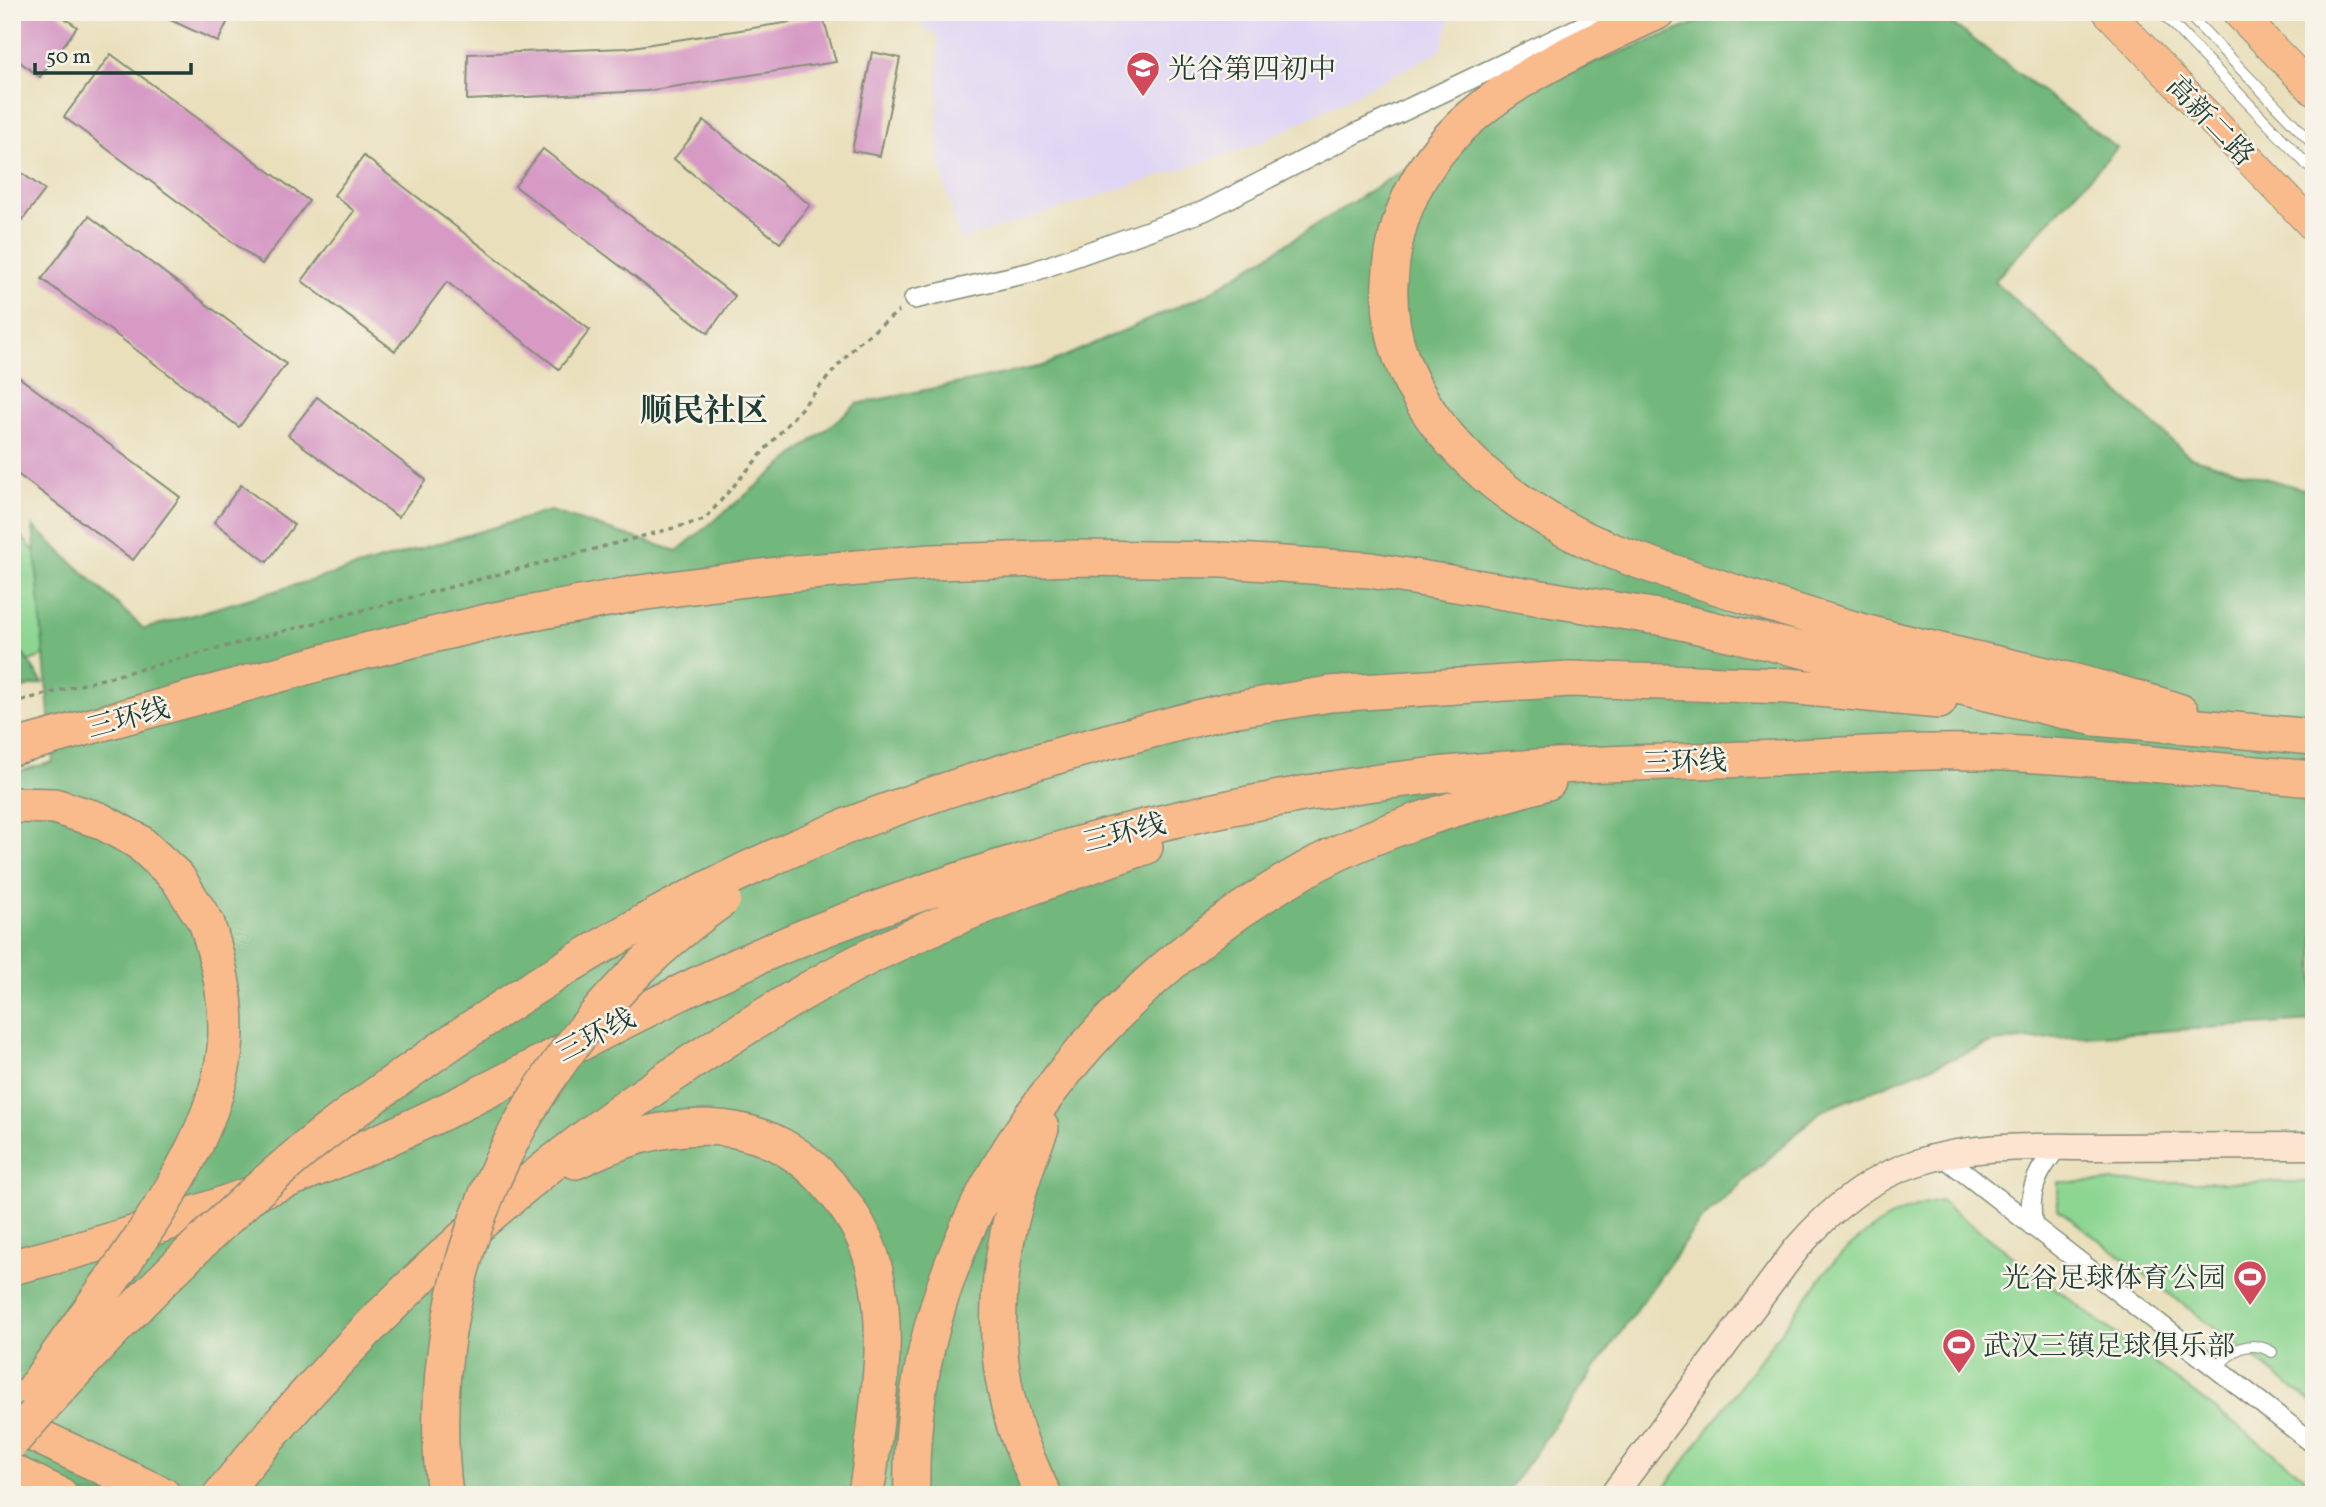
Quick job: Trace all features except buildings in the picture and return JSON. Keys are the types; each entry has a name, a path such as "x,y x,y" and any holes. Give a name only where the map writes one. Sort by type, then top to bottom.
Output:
{"highway":[{"path":"1657,12 1563,56 1497,95 1442,144 1418,178 1401,216 1391,256 1389,297 1395,338 1404,365 1429,414 1461,452 1495,484 1540,516 1600,545 1727,591 1869,633 2134,696 2241,732"},
{"name":"三环线","path":"12,748 353,654 495,620 639,593 931,562 1077,558 1223,560 1370,570 1664,618 2095,718 2314,737"},
{"path":"12,1441 93,1350 185,1256 295,1157 376,1095 482,1020 591,950 708,889 830,833 971,782 1091,745 1225,712 1330,694 1570,679 1788,686 2095,718"},
{"name":"三环线","path":"12,1267 82,1250 180,1220 279,1183 430,1118 623,1019 720,973 913,895 1083,841 1243,805 1437,775 1630,763 1976,752 2314,779"},
{"path":"912,1495 911,1453 919,1376 938,1302 962,1236 993,1175 1023,1126 1069,1066 1113,1016 1171,962 1233,914 1307,869 1445,812 1562,777 1630,763"},
{"path":"221,1495 271,1432 347,1348 511,1196 677,1071 769,1013 897,943 1081,869 1196,830 1336,790"},
{"path":"12,805 54,806 99,820 139,842 177,877 207,924 220,965 226,1007 225,1050 216,1092 181,1172 12,1424 163,1495"},
{"path":"445,1495 442,1416 447,1343 461,1270 483,1199 513,1135 552,1069 598,1014 649,960 704,913 755,877 830,833"},
{"path":"1044,1495 1014,1428 999,1360 998,1292 1009,1224 1024,1168 1069,1066"},
{"path":"511,1196 581,1159 617,1144 683,1127 719,1126 755,1134 788,1149 817,1171 842,1200 860,1228 873,1261 881,1295 881,1381 865,1495"},
{"path":"12,1472 60,1495"}],"main road":[{"name":"高新二路","path":"2108,12 2314,227"},
{"path":"2237,12 2314,91"}],"street":[{"path":"914,299 1032,272 1204,211 1357,134 1612,12"},
{"path":"1614,1495 1820,1221 1879,1179 1914,1163 1979,1150 2314,1146"},
{"path":"2033,1227 2030,1209 2035,1178 2059,1147"},
{"path":"1943,1156 2314,1444"}],"lane":[{"path":"2161,12 2314,172"},
{"path":"2186,12 2314,145"},
{"path":"2216,1370 2237,1348 2252,1345 2272,1352"}],"path":[{"path":"12,703 705,520 857,344 914,299"}],"shaded area":[{"name":"光谷第四初中","path":"901,12 1453,12 1440,51 1257,145 959,241 938,153 938,36"}],"green space":[{"path":"1724,12 1937,12 2117,148 1994,281 2190,457 2314,492 2314,1021 1993,1042 1821,1111 1699,1222 1505,1495 12,1495 12,773 53,762 33,526 144,629 550,511 677,551 857,404 1043,366 1207,294 1539,84"},
{"path":"12,525 103,632 12,668"},
{"path":"12,638 43,683 12,691"},
{"name":"光谷足球体育公园","path":"2058,1182 2314,1182 2314,1404 2058,1209"},
{"name":"武汉三镇足球俱乐部","path":"1940,1201 2314,1484 2314,1495 1659,1495 1829,1267 1879,1224 1907,1210"}],"place":[{"name":"光谷第四初中","path":"1143,98"},
{"name":"光谷足球体育公园","path":"2250,1307"},
{"name":"武汉三镇足球俱乐部","path":"1959,1375"}],"district":[{"name":"顺民社区","path":"704,410"}]}
